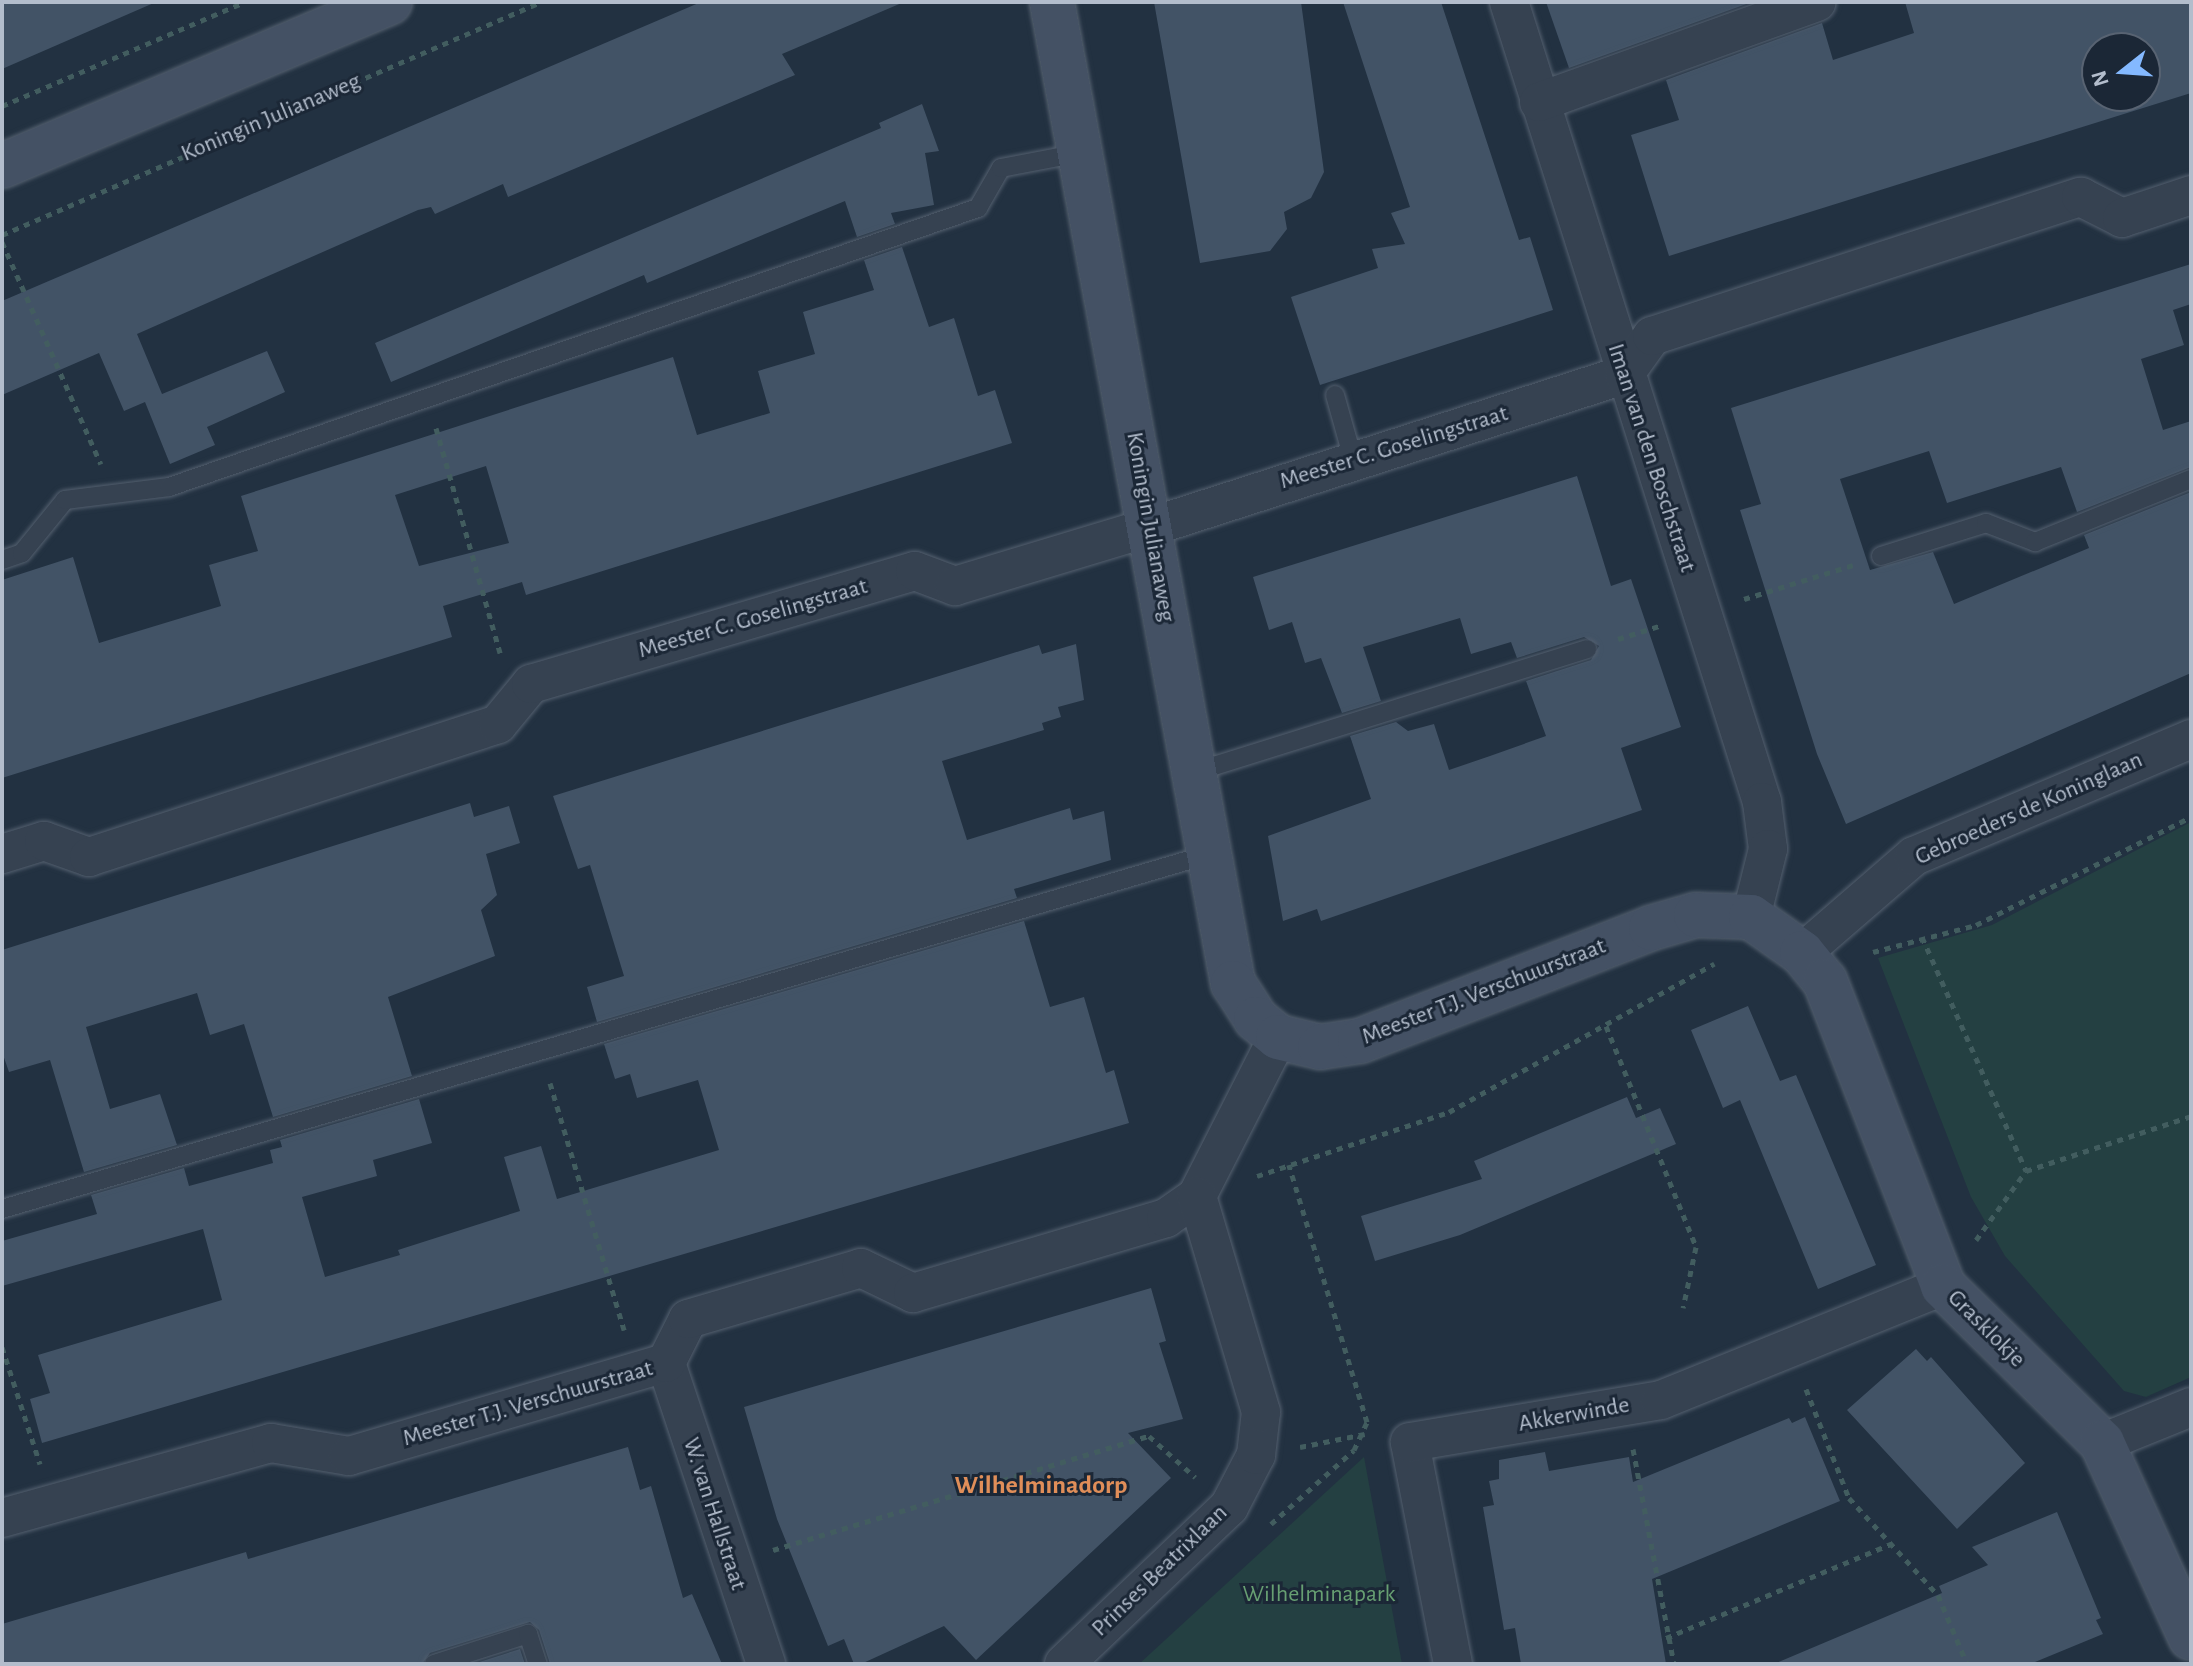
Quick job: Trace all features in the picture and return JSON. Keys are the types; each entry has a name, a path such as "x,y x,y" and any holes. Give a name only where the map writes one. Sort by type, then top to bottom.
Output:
{"street":[{"path":"2,166 390,2"},
{"name":"Koningin Julianaweg","path":"1052,2 1083,152 1233,983 1256,1019 1278,1037"},
{"name":"Iman van den Boschstraat","path":"1509,2 1624,375 1762,802 1768,849 1751,917"},
{"path":"1539,102 1817,2"},
{"path":"1624,375 1652,336 2081,197 2122,218 2191,195"},
{"name":"Meester C. Goselingstraat","path":"2,854 44,841 89,857 498,724 531,684 915,571 955,586 1624,375"},
{"name":"Gebroeders de Koninglaan","path":"1802,953 1914,856 2191,739"},
{"name":"Meester T.J. Verschuurstraat","path":"2,1518 271,1443 349,1456 651,1367 688,1319 861,1268 913,1293 1166,1218 1197,1196 1278,1037 1320,1047 1360,1041 1651,928 1696,915 1751,917"},
{"path":"1751,917 1802,953"},
{"name":"Grasklokje","path":"1802,953 1825,981 1943,1286 2102,1443 2191,1638"},
{"name":"Prinses Beatrixlaan","path":"1064,1664 1229,1507 1256,1455 1261,1412 1197,1196"},
{"name":"Akkerwinde","path":"1453,1664 1410,1442 1661,1400 1943,1286"},
{"name":"W. van Hallstraat","path":"651,1367 730,1562 766,1664"},
{"path":"2102,1443 2191,1407"}],"lane":[{"path":"2,560 22,553 65,500 169,487 978,208 1001,168 1083,152"},
{"path":"1335,395 1353,459"},
{"path":"1881,556 1986,523 2035,542 2191,479"},
{"path":"1195,772 1587,649"},
{"path":"2,1209 1210,854"},
{"path":"434,1664 528,1634 538,1664"}],"path":[{"path":"2,106 245,2"},
{"name":"Koningin Julianaweg","path":"2,235 541,2"},
{"path":"2,242 115,494"},
{"path":"428,398 515,704"},
{"path":"1587,649 1881,556"},
{"path":"1802,953 1864,955 1976,925 2191,817"},
{"path":"1256,1455 1365,1434 1367,1422 1289,1165 1449,1112 1724,959 1751,917"},
{"path":"1922,937 2026,1171"},
{"path":"1606,1026 1696,1247 1683,1308"},
{"path":"541,1051 651,1367"},
{"path":"1943,1286 2026,1171 2191,1116"},
{"path":"2,1347 52,1503"},
{"path":"1789,1348 1849,1498 1938,1595 1967,1664"},
{"path":"1626,1406 1666,1638 1674,1664"},
{"path":"730,1562 1149,1436 1229,1507"},
{"path":"1666,1638 1891,1544"}],"green space":[{"path":"2191,822 2191,1377 2146,1397 2124,1391 2005,1256 1971,1197 1878,958 1992,925"},
{"name":"Wilhelminapark","path":"1364,1457 1402,1664 1139,1664"}],"building":[{"path":"2,2 156,2 2,69"},
{"path":"701,2 904,2 782,54 795,75 508,197 503,184 435,214 431,207 418,210 137,334 162,394 267,351 285,392 207,427 215,445 170,464 145,402 124,411 99,353 2,395 2,301"},
{"path":"1154,2 1301,2 1324,172 1311,198 1284,212 1287,229 1270,251 1200,263"},
{"path":"1343,2 1441,2 1519,240 1530,237 1553,310 1320,385 1291,297 1378,268 1372,249 1405,244 1391,213 1410,207"},
{"path":"1546,2 1752,2 1569,68"},
{"path":"1905,2 2191,2 2191,93 2161,102 2161,32 2081,32 2081,112 2130,112 1669,256 1631,135 1679,120 1666,80 1822,23 1833,60 1914,33"},
{"path":"922,104 939,151 925,153 934,205 891,213 895,224 857,237 845,201 647,283 644,275 391,382 375,343 881,128 879,123"},
{"path":"902,247 929,327 954,318 978,396 995,390 1012,443 526,595 522,582 443,606 452,637 2,778 2,580 73,557 99,643 221,606 209,565 258,551 241,496 673,357 697,435 770,413 758,371 815,354 803,312 874,290 864,260","holes":["486,466 509,543 419,566 395,495"]},
{"path":"2191,264 2191,304 2173,310 2184,345 2141,359 2163,430 2191,421 2191,467 2077,512 2061,467 1947,503 1929,451 1840,479 1870,570 1933,552 1954,604 2089,548 2084,535 2191,492 2191,673 1846,824 1817,754 1740,510 1761,504 1731,408"},
{"path":"1577,476 1611,586 1631,579 1681,727 1621,748 1642,810 1321,921 1317,909 1283,921 1268,836 1371,799 1350,736 1396,722 1408,731 1434,724 1449,770 1546,736 1526,681 1591,660 1599,646 1584,637 1517,658 1511,642 1471,654 1460,618 1363,647 1381,701 1342,713 1321,658 1305,663 1292,622 1269,630 1253,577"},
{"path":"1076,644 1084,700 1058,707 1061,717 1042,723 1044,730 942,761 967,840 1070,808 1073,820 1104,811 1111,860 1014,889 1017,898 597,1022 587,987 624,976 590,865 578,869 553,796 1039,645 1042,654"},
{"path":"470,803 474,817 509,806 520,843 486,854 497,895 481,910 495,956 388,997 412,1076 273,1117 244,1024 210,1035 197,993 86,1027 110,1109 160,1094 177,1145 84,1172 50,1060 9,1072 2,1052 2,950"},
{"path":"1024,921 1050,1007 1084,997 1106,1073 1114,1070 1129,1123 42,1443 30,1399 50,1393 38,1355 222,1300 203,1229 2,1286 2,1241 97,1214 91,1195 184,1168 189,1186 273,1163 270,1150 282,1147 280,1140 419,1099 432,1143 373,1160 377,1176 302,1197 325,1277 400,1255 398,1250 520,1211 504,1157 541,1146 557,1199 719,1150 698,1080 637,1098 630,1074 615,1079 604,1044"},
{"path":"1748,1006 1780,1081 1796,1075 1876,1265 1818,1289 1740,1100 1723,1108 1691,1030"},
{"path":"1627,1097 1636,1118 1660,1108 1676,1144 1460,1235 1375,1261 1361,1216 1482,1179 1474,1161"},
{"path":"1151,1288 1166,1341 1159,1343 1183,1419 1128,1433 1171,1478 976,1660 944,1626 861,1664 854,1664 844,1639 828,1646 777,1519 744,1407"},
{"path":"1916,1349 1927,1361 1931,1357 2025,1463 1957,1529 1847,1410"},
{"path":"1805,1417 1840,1501 1652,1579 1666,1664 1521,1664 1515,1628 1504,1630 1483,1507 1494,1505 1489,1481 1499,1479 1499,1460 1545,1452 1549,1471 1629,1457 1633,1482 1789,1418 1792,1423"},
{"path":"628,1447 640,1490 651,1486 683,1598 692,1594 722,1664 550,1664 539,1630 530,1622 430,1653 422,1664 2,1664 2,1624 246,1552 248,1559"},
{"path":"2057,1512 2101,1618 2096,1620 2103,1634 2030,1664 1774,1664 1942,1593 1939,1586 1988,1565 1972,1547"},
{"path":"520,1649 525,1664 473,1664"}],"district":[{"name":"Wilhelminadorp","path":"1041,1486"}]}
